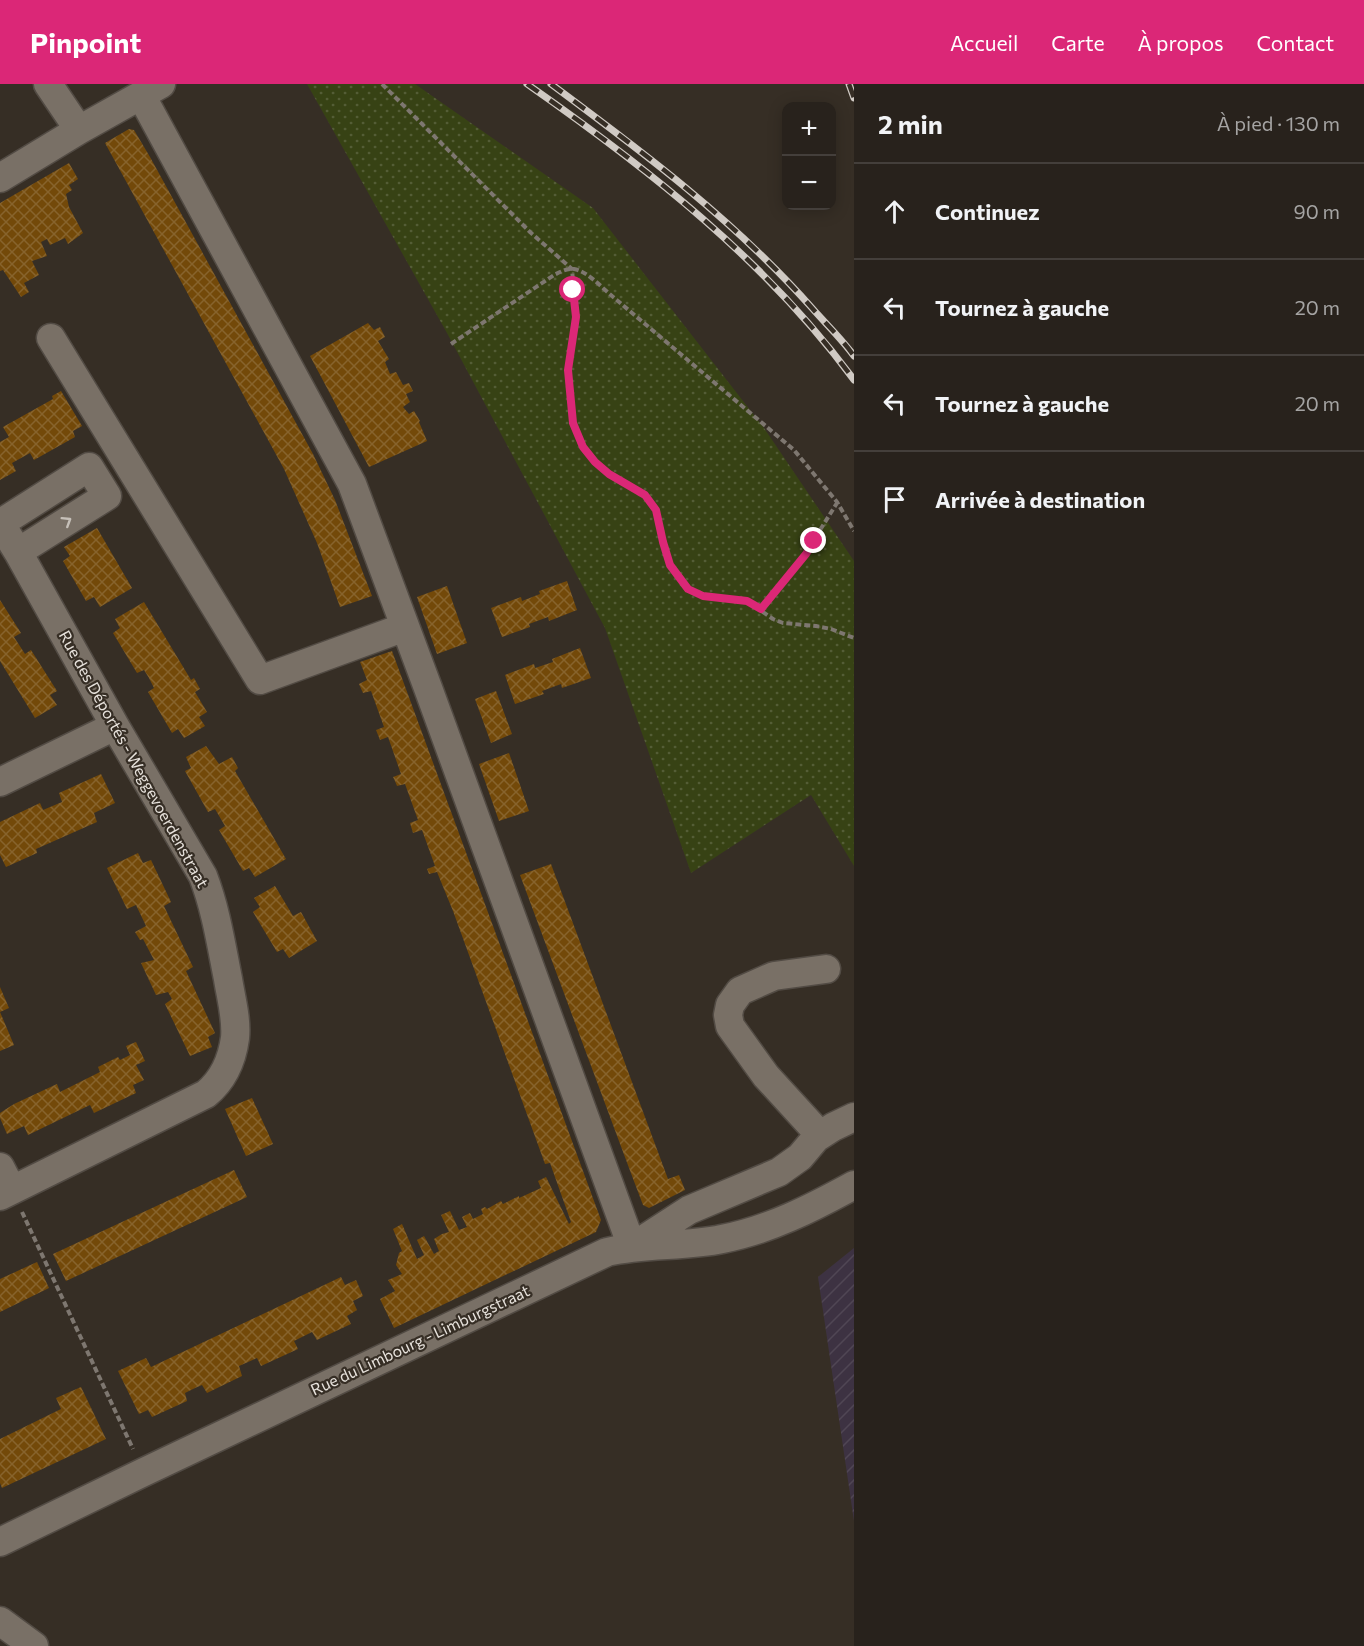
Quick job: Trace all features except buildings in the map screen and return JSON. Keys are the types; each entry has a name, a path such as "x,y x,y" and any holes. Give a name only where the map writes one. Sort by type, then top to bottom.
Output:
{"street":[{"path":"48,84 79,130"},
{"path":"0,178 151,90 358,498 632,1247 689,1210 779,1172 800,1157 820,1135 854,1117"},
{"path":"51,338 260,680 405,627"},
{"name":"Rue des Déportés - Weggevoerdenstraat","path":"4,1184 206,1094 213,1089 225,1072 234,1046 236,1025 218,927 208,889 199,867 115,726 0,523 89,467 107,496 18,552"},
{"path":"0,782 115,726"},
{"path":"820,1135 766,1076 730,1026 728,1015 730,1005 740,991 774,976 826,969"},
{"name":"Rue du Limbourg - Limburgstraat","path":"0,1542 607,1252 632,1247 702,1242 737,1236 790,1218 854,1185"},
{"path":"0,1621 34,1646"}],"path":[{"path":"382,84 530,232 572,269 586,275 612,296 794,450 837,502 854,531"},
{"path":"451,344 554,275 572,269"},
{"path":"572,269 576,317 568,370 573,423 583,447 595,462 609,474 645,495 656,510 670,565 688,589 703,596 747,601 773,619 783,623 831,629 854,638"},
{"path":"761,609 806,554 837,502"},
{"path":"4,1184 144,1472"}],"shaded area":[{"path":"854,1248 854,1521 818,1277"}],"green space":[{"path":"307,84 415,84 593,208 764,428 854,561 854,866 811,795 691,873 605,628 447,333"}],"railway":[{"path":"527,84 660,183 744,256 783,295 854,380"},
{"path":"551,84 654,162 720,217 782,276 854,356"},
{"path":"849,84 854,98"}],"route":[{"path":"573,290 576,317 568,370 573,423 583,447 595,462 616,480 645,495 656,510 670,565 688,589 703,596 747,601 761,609 814,541"}]}
